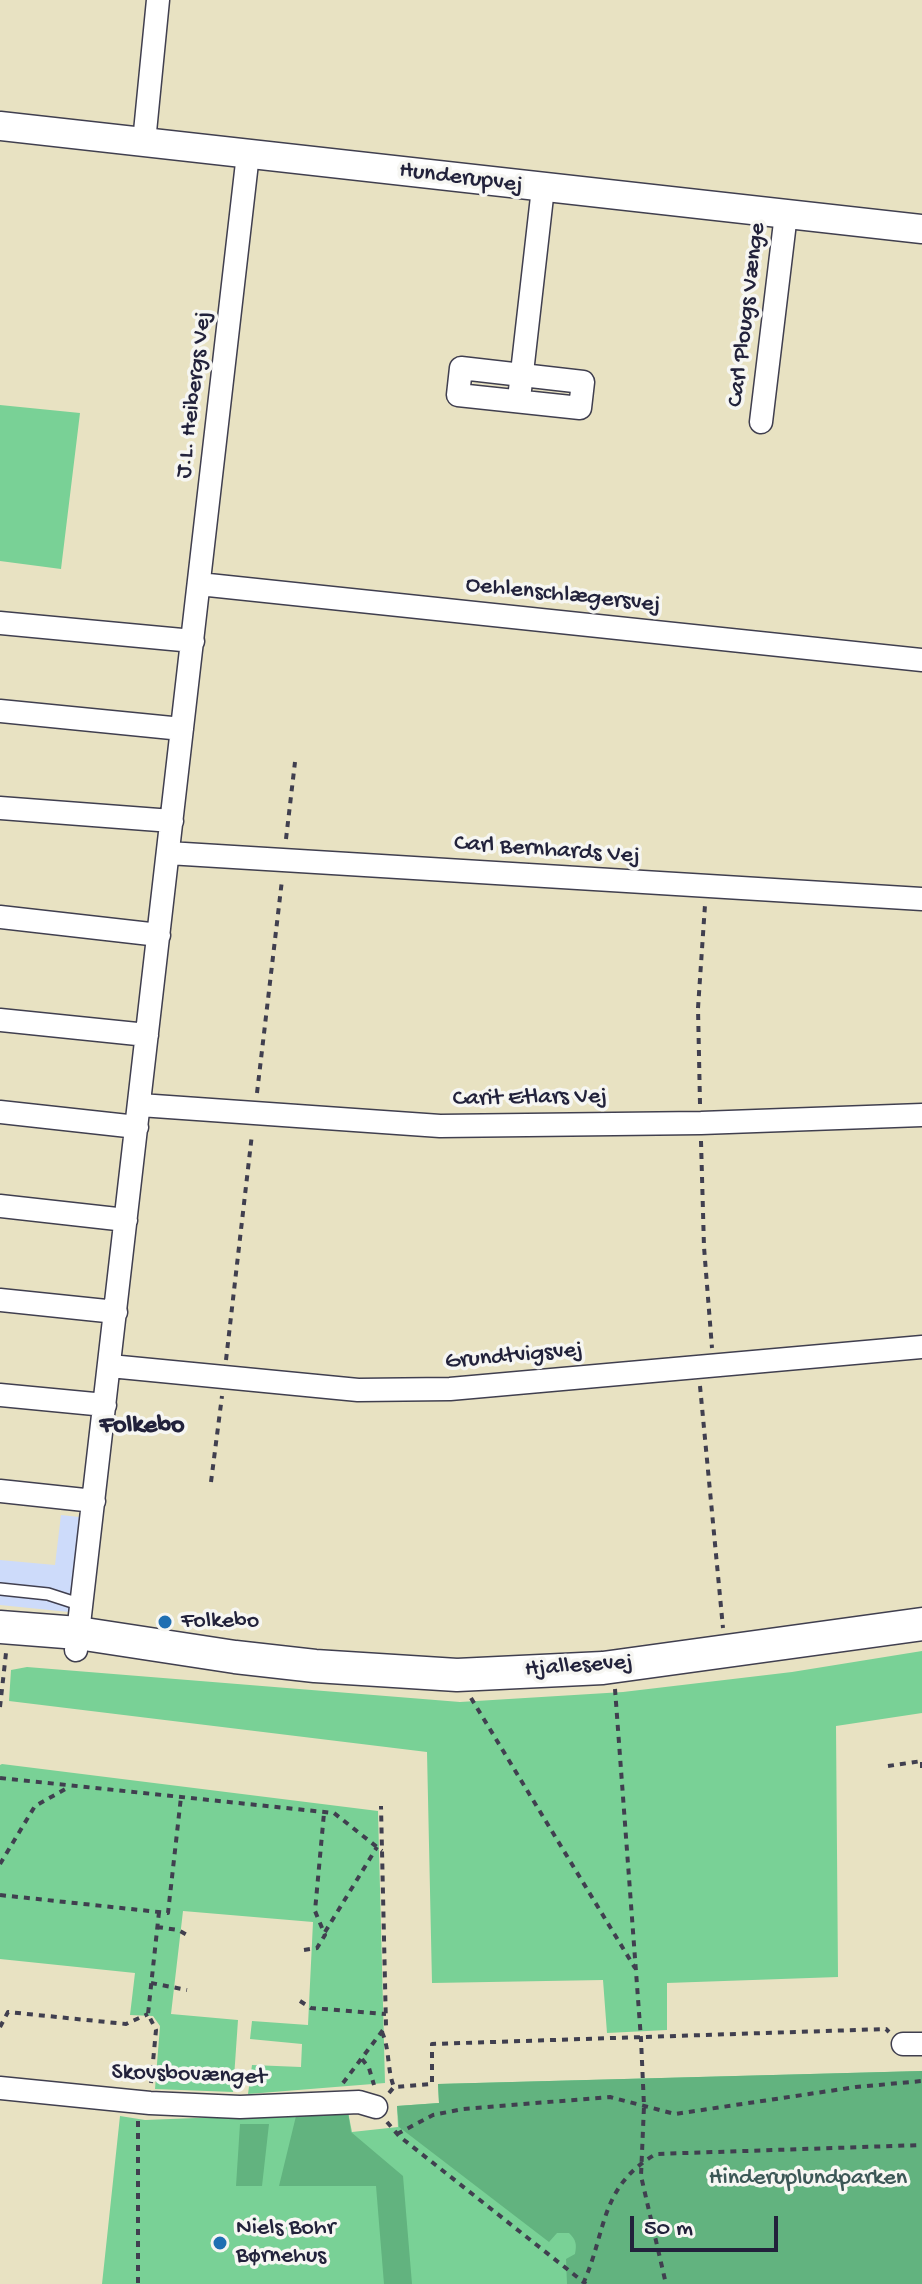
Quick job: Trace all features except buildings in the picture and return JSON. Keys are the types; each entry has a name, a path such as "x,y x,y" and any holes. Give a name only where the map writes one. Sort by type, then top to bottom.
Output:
{"main road":[{"name":"Hjallesevej","path":"2,1639 79,1629 235,1657 315,1666 457,1675 613,1667 922,1624"}],"street":[{"path":"144,142 158,0"},
{"name":"Hunderupvej","path":"0,126 922,229"},
{"name":"J.L. Heibergs Vej","path":"79,1629 248,154"},
{"path":"519,401 543,188"},
{"name":"Carl Plougs Vænge","path":"761,422 786,214"},
{"path":"461,368 522,375 583,382 580,408 458,395 461,368"},
{"name":"Oehlenschlægersvej","path":"199,584 922,660"},
{"path":"0,623 193,641"},
{"path":"0,711 182,729"},
{"path":"0,808 172,821"},
{"name":"Carl Bernhards Vej","path":"168,853 922,899"},
{"path":"0,917 159,935"},
{"path":"0,1020 147,1035"},
{"path":"0,1112 138,1116"},
{"name":"Carit Etlars Vej","path":"138,1116 440,1126 701,1123 922,1115"},
{"path":"0,1206 126,1220"},
{"path":"0,1300 116,1312"},
{"name":"Grundtvigsvej","path":"110,1366 358,1390 450,1389 922,1347"},
{"path":"0,1395 105,1405"},
{"path":"0,1491 94,1501"},
{"name":"Skovsbovænget","path":"0,2088 144,2103 240,2107 359,2102 376,2107"}],"lane":[{"path":"0,1589 48,1594 79,1629"}],"path":[{"path":"699,1367 726,1651"},
{"path":"0,1707 2,1639"},
{"path":"613,1667 641,2039 644,2106 641,2176 666,2284"},
{"path":"457,1675 636,1970"},
{"path":"888,1766 922,1762 922,1770"},
{"path":"0,1778 334,1813 380,1849"},
{"path":"0,1864 35,1806 71,1785"},
{"path":"0,1895 168,1913 181,1797"},
{"path":"327,2104 386,2026 381,1806"},
{"path":"324,1812 315,1911 325,1932"},
{"path":"304,1950 317,1948 380,1849"},
{"path":"138,2284 144,2103 156,2030 148,2014 159,1912"},
{"path":"157,1927 178,1930 191,1937"},
{"path":"151,1983 187,1990"},
{"path":"300,2001 311,2008 386,2014"},
{"path":"0,2027 8,2012 126,2024 148,2014"},
{"path":"376,2107 394,2087 432,2084 432,2044 886,2029 912,2044"},
{"path":"382,2032 388,2046 394,2087"},
{"path":"362,2059 374,2082 376,2107 397,2134 584,2283 615,2189 642,2162 656,2154 922,2145"},
{"path":"397,2134 433,2115 463,2109 610,2097 675,2114 856,2087 922,2081"}],"shaded area":[{"path":"61,1515 79,1517 69,1612 0,1605 0,1560 55,1565"}],"green space":[{"path":"0,405 80,413 61,569 0,561"},
{"path":"922,1651 922,1713 836,1726 838,1977 667,1983 667,2030 607,2033 603,1980 432,1983 427,1752 9,1701 11,1670 27,1667 460,1702 623,1692 792,1672"},
{"path":"2,1764 378,1811 385,2083 248,2094 252,2065 301,2067 302,2044 250,2039 252,2021 308,2025 313,1922 183,1911 171,2014 238,2020 233,2092 155,2089 160,2026 153,2016 130,2015 135,1973 0,1959"},
{"name":"Hinderuplundparken","path":"922,2071 922,2284 102,2284 120,2116 145,2120 348,2112 352,2132 398,2127 397,2106 439,2103 438,2084"},
{"path":"922,2071 922,2284 567,2284 566,2259 575,2254 576,2247 569,2233 557,2233 549,2242 399,2127 397,2106 439,2103 438,2084"},
{"path":"348,2112 351,2132 403,2176 412,2284 384,2284 376,2186 279,2186 296,2116"},
{"path":"240,2124 269,2124 262,2186 236,2186"}],"place":[{"name":"Folkebo","path":"165,1622"},
{"name":"Niels Bohr Børnehus","path":"220,2243"}],"district":[{"name":"Folkebo","path":"142,1427"}]}
